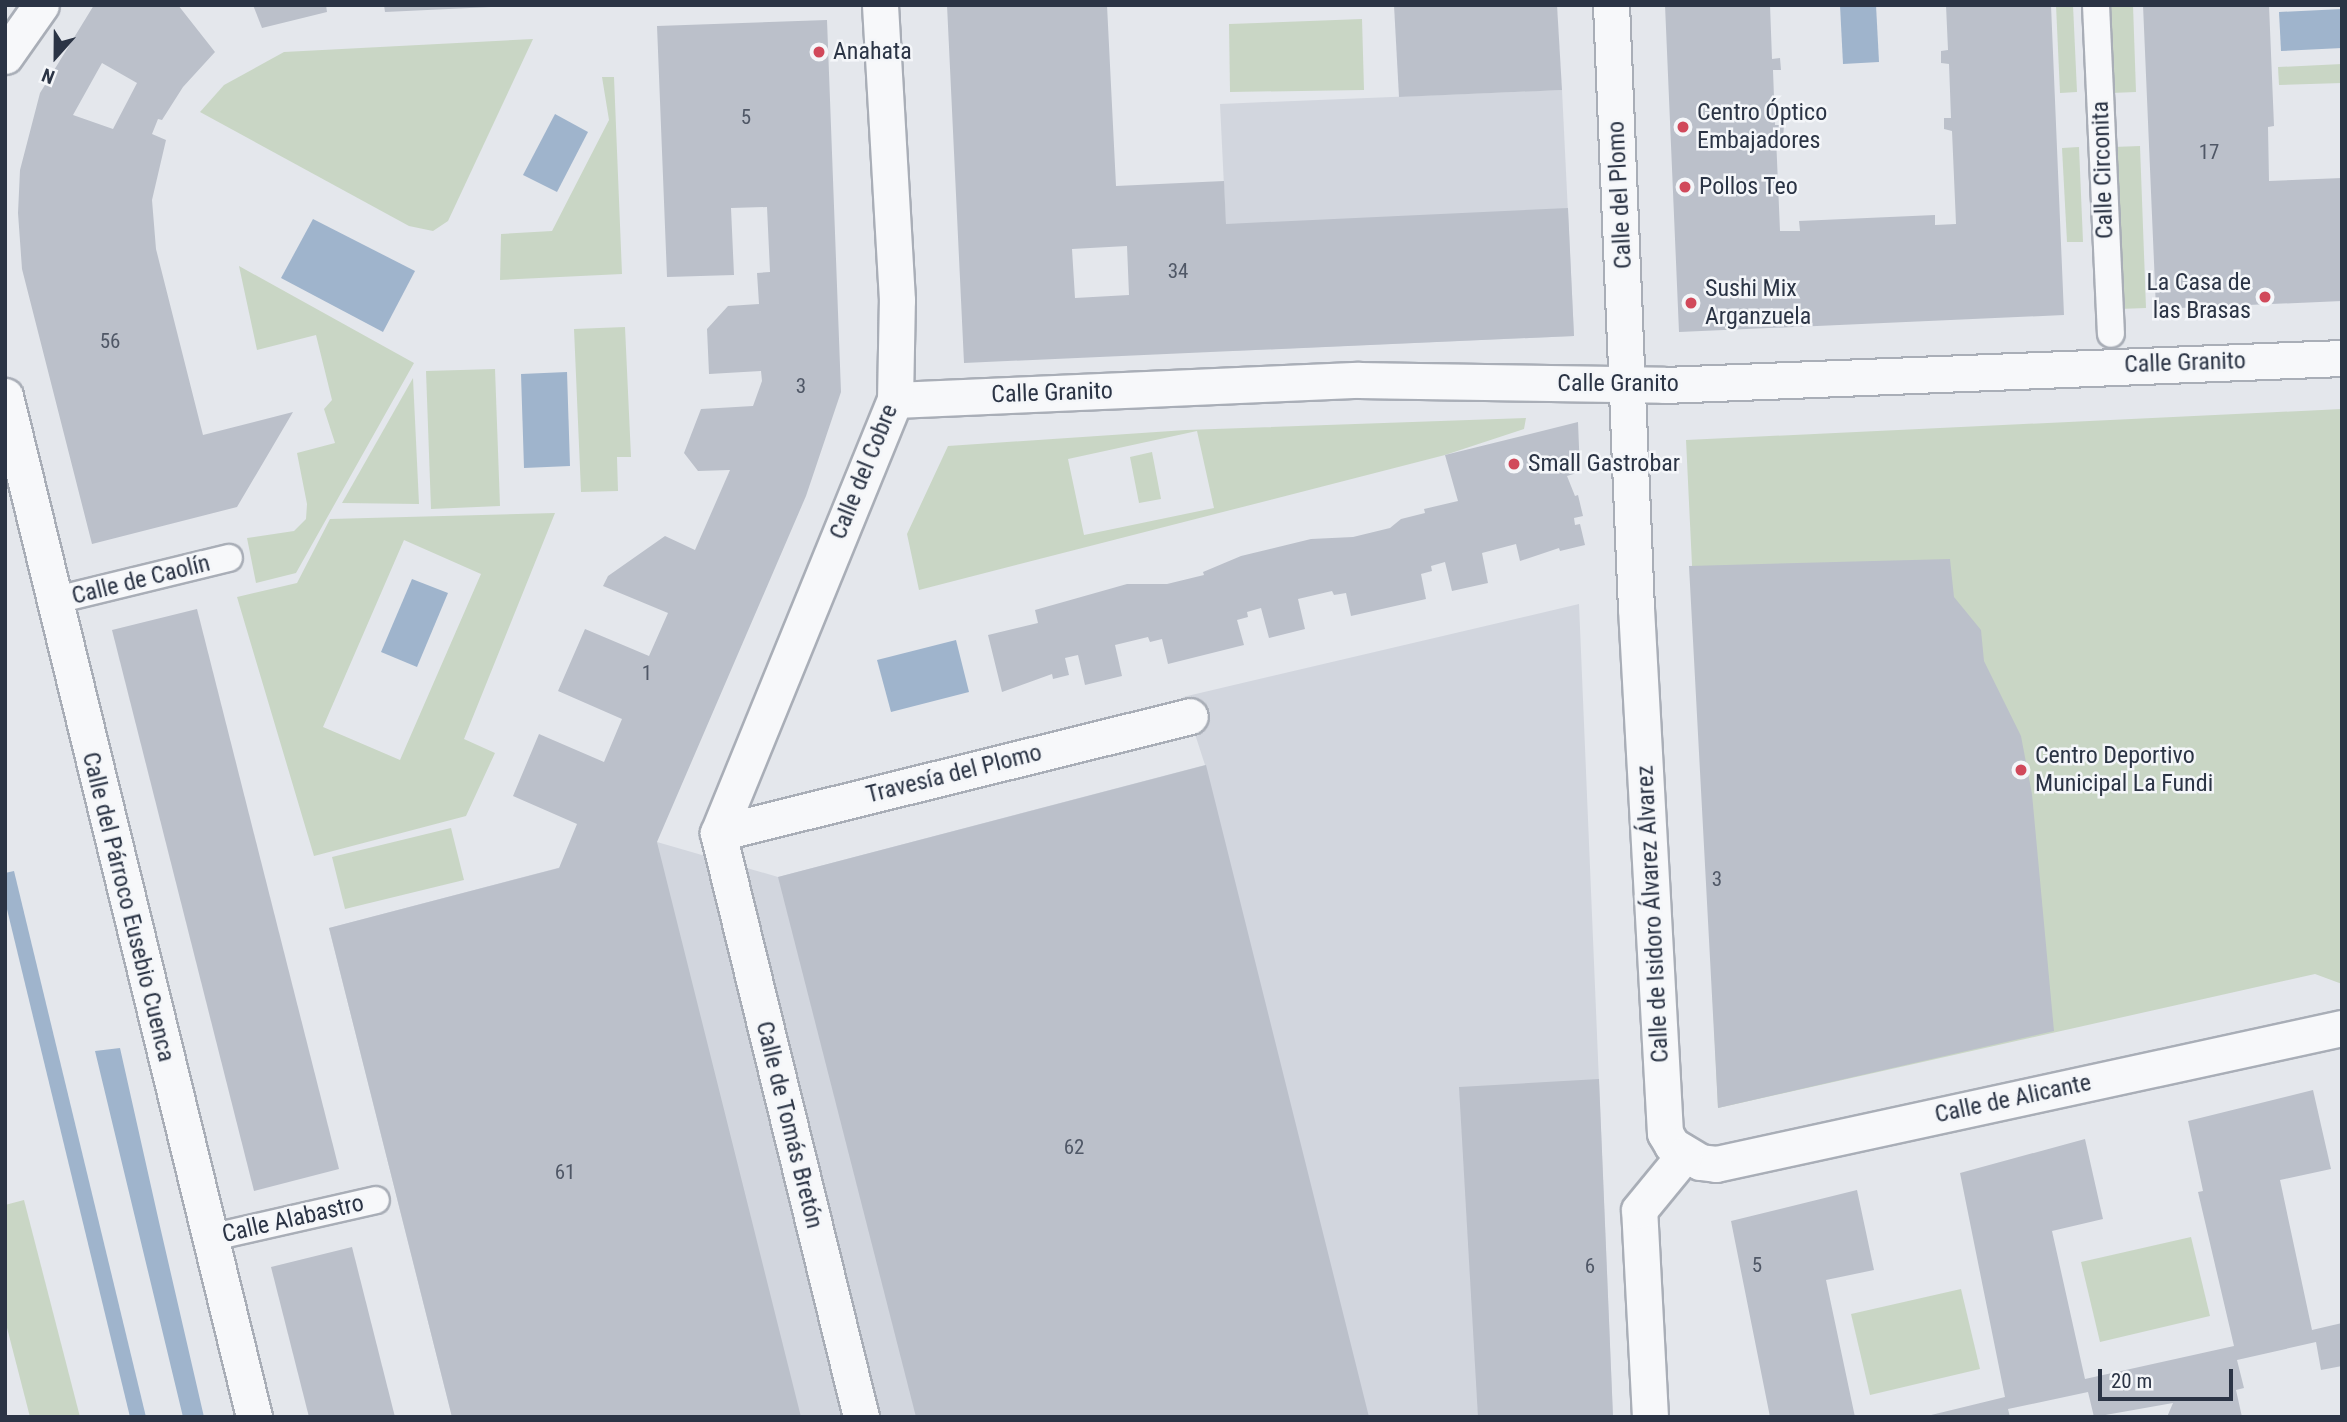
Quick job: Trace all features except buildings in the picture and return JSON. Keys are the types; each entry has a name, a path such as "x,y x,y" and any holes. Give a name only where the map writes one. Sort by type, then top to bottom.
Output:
{"street":[{"path":"5,56 41,5"},
{"name":"Calle del Cobre","path":"718,833 895,400 897,300 880,5"},
{"name":"Calle del Plomo","path":"1611,5 1628,385"},
{"name":"Calle Circonita","path":"2096,5 2111,334"},
{"name":"Calle Granito","path":"895,400 1359,380 1628,385 2342,358"},
{"name":"Calle de Isidoro Álvarez Álvarez","path":"1628,385 1665,1133 1685,1154"},
{"name":"Calle del Párroco Eusebio Cuenca","path":"5,396 52,601 254,1417"},
{"name":"Calle de Caolín","path":"52,601 229,558"},
{"name":"Travesía del Plomo","path":"718,833 1191,716"},
{"name":"Calle de Tomás Bretón","path":"718,833 861,1417"},
{"name":"Calle de Alicante","path":"1685,1154 1716,1164 2342,1028"},
{"path":"1650,1417 1639,1210 1685,1154"},
{"name":"Calle Alabastro","path":"209,1238 376,1200"}],"shaded area":[{"path":"1562,90 1574,336 1232,351 1220,104"},
{"path":"1579,604 1613,1417 452,1417 329,928 657,842 778,877 1205,765 1183,697"}],"green space":[{"path":"2056,5 2073,5 2077,92 2060,93"},
{"path":"2108,5 2133,5 2136,92 2111,93"},
{"path":"1362,19 1364,90 1230,92 1229,24"},
{"path":"533,39 448,221 433,231 409,226 200,112 224,85 284,52"},
{"path":"2342,64 2342,83 2279,85 2278,67"},
{"path":"602,77 614,77 622,274 500,280 501,234 552,231 609,120"},
{"path":"2140,146 2146,308 2119,309 2113,147"},
{"path":"2079,147 2083,242 2067,242 2062,148"},
{"path":"239,266 414,363 296,573 256,583 247,538 294,531 306,519 307,504 297,453 335,443 324,409 332,400 316,335 257,350"},
{"path":"625,327 631,457 617,457 618,491 581,492 574,329"},
{"path":"495,369 500,506 431,509 426,371"},
{"path":"413,378 419,504 342,503"},
{"name":"Centro Deportivo Municipal La Fundi","path":"2342,409 2342,984 2315,974 1718,1108 1686,440"},
{"path":"1526,418 1524,429 1445,455 919,590 907,534 948,446 1186,430","holes":["1197,431 1214,508 1084,535 1068,459"]},
{"path":"1152,452 1161,499 1139,503 1130,457"},
{"path":"555,513 464,739 495,753 466,816 314,856 237,597 297,583 330,519","holes":["404,540 481,574 400,760 323,727"]},
{"path":"451,828 464,880 345,909 332,857"},
{"path":"24,1200 80,1417 30,1417 5,1320 5,1205"},
{"path":"2191,1237 2210,1316 2100,1342 2081,1262"},
{"path":"1961,1289 1980,1369 1870,1395 1851,1314"}],"water":[{"path":"1840,5 1876,5 1879,62 1843,64"},
{"path":"2342,9 2342,48 2281,51 2279,12"},
{"path":"555,114 588,132 557,192 523,175"},
{"path":"313,219 415,271 383,332 281,278"},
{"path":"567,372 570,466 524,468 521,374"},
{"path":"412,579 448,593 417,667 381,652"},
{"path":"956,640 969,692 891,712 877,660"},
{"path":"14,871 146,1417 130,1417 5,901 5,873"},
{"path":"120,1048 204,1417 183,1417 95,1051"}],"place":[{"name":"Anahata","path":"819,52"},
{"name":"Centro Óptico Embajadores","path":"1683,127"},
{"name":"Pollos Teo","path":"1685,187"},
{"name":"La Casa de las Brasas","path":"2265,297"},
{"name":"Sushi Mix Arganzuela","path":"1691,303"},
{"name":"Small Gastrobar","path":"1514,464"},
{"name":"Centro Deportivo Municipal La Fundi","path":"2021,770"}]}
